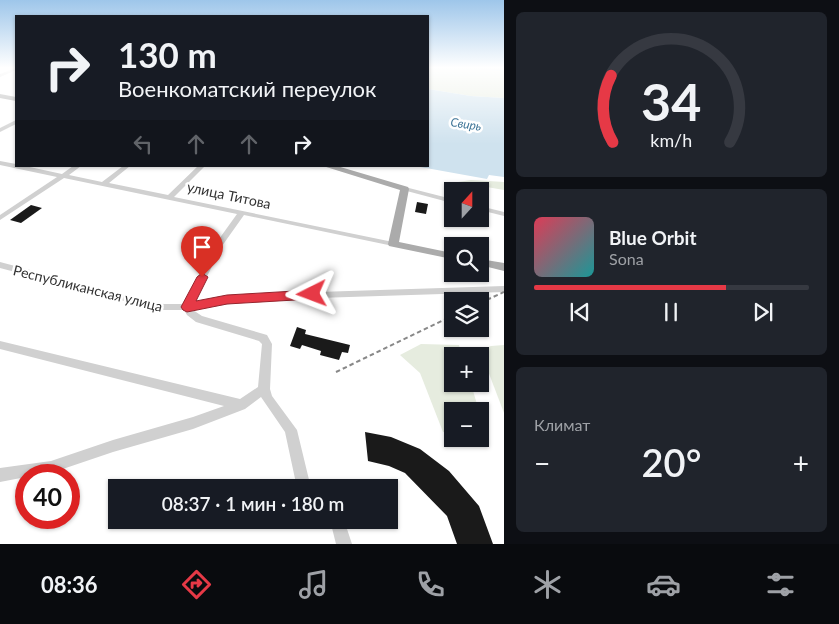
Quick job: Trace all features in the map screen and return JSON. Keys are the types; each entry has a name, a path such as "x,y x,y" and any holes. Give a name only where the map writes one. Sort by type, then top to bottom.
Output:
{"main road":[{"path":"0,96 15,99"},
{"path":"330,167 405,190 393,244"},
{"name":"улица Титова","path":"393,244 444,254"},
{"path":"489,264 504,267"}],"street":[{"path":"0,130 15,122"},
{"name":"улица Титова","path":"0,163 15,166"},
{"name":"улица Титова","path":"19,167 393,244"},
{"path":"0,218 76,167"},
{"path":"104,184 126,167"},
{"path":"169,198 201,167"},
{"path":"405,190 444,199"},
{"path":"489,210 504,214"},
{"path":"242,213 218,246 187,307 190,314 199,319 262,338 267,344 264,389 267,398 291,430 302,479"},
{"name":"Республиканская улица","path":"0,265 151,305 176,309 227,300 325,294 504,289"},
{"path":"0,345 241,405"},
{"path":"1,476 51,468 112,446 193,423 241,405 264,389"},
{"path":"340,529 344,544"}],"shaded area":[{"path":"449,92 504,92 504,98"},
{"path":"471,180 504,182 504,190 489,187 489,182 458,182"},
{"path":"421,344 459,345 460,347 444,347 444,392 473,392 476,402 444,402 443,432 420,373 400,355"},
{"path":"504,345 504,413 489,374 488,347"}],"water":[{"name":"Свирь","path":"429,92 504,98 504,177 489,175 487,179 421,167 429,167"}],"building":[{"path":"417,202 428,204 426,214 415,212"},
{"path":"31,205 42,208 21,223 10,220"},
{"path":"297,327 306,330 305,334 350,345 348,353 342,352 339,360 320,355 321,351 302,345 300,349 290,346"},
{"path":"365,432 391,437 420,449 449,471 479,506 493,544 457,544 447,516 405,473 389,466 368,461"}],"railway":[{"path":"489,299 504,292"},
{"path":"336,372 444,320"}],"route":[{"path":"202,277 187,307 227,300 312,294"}]}
